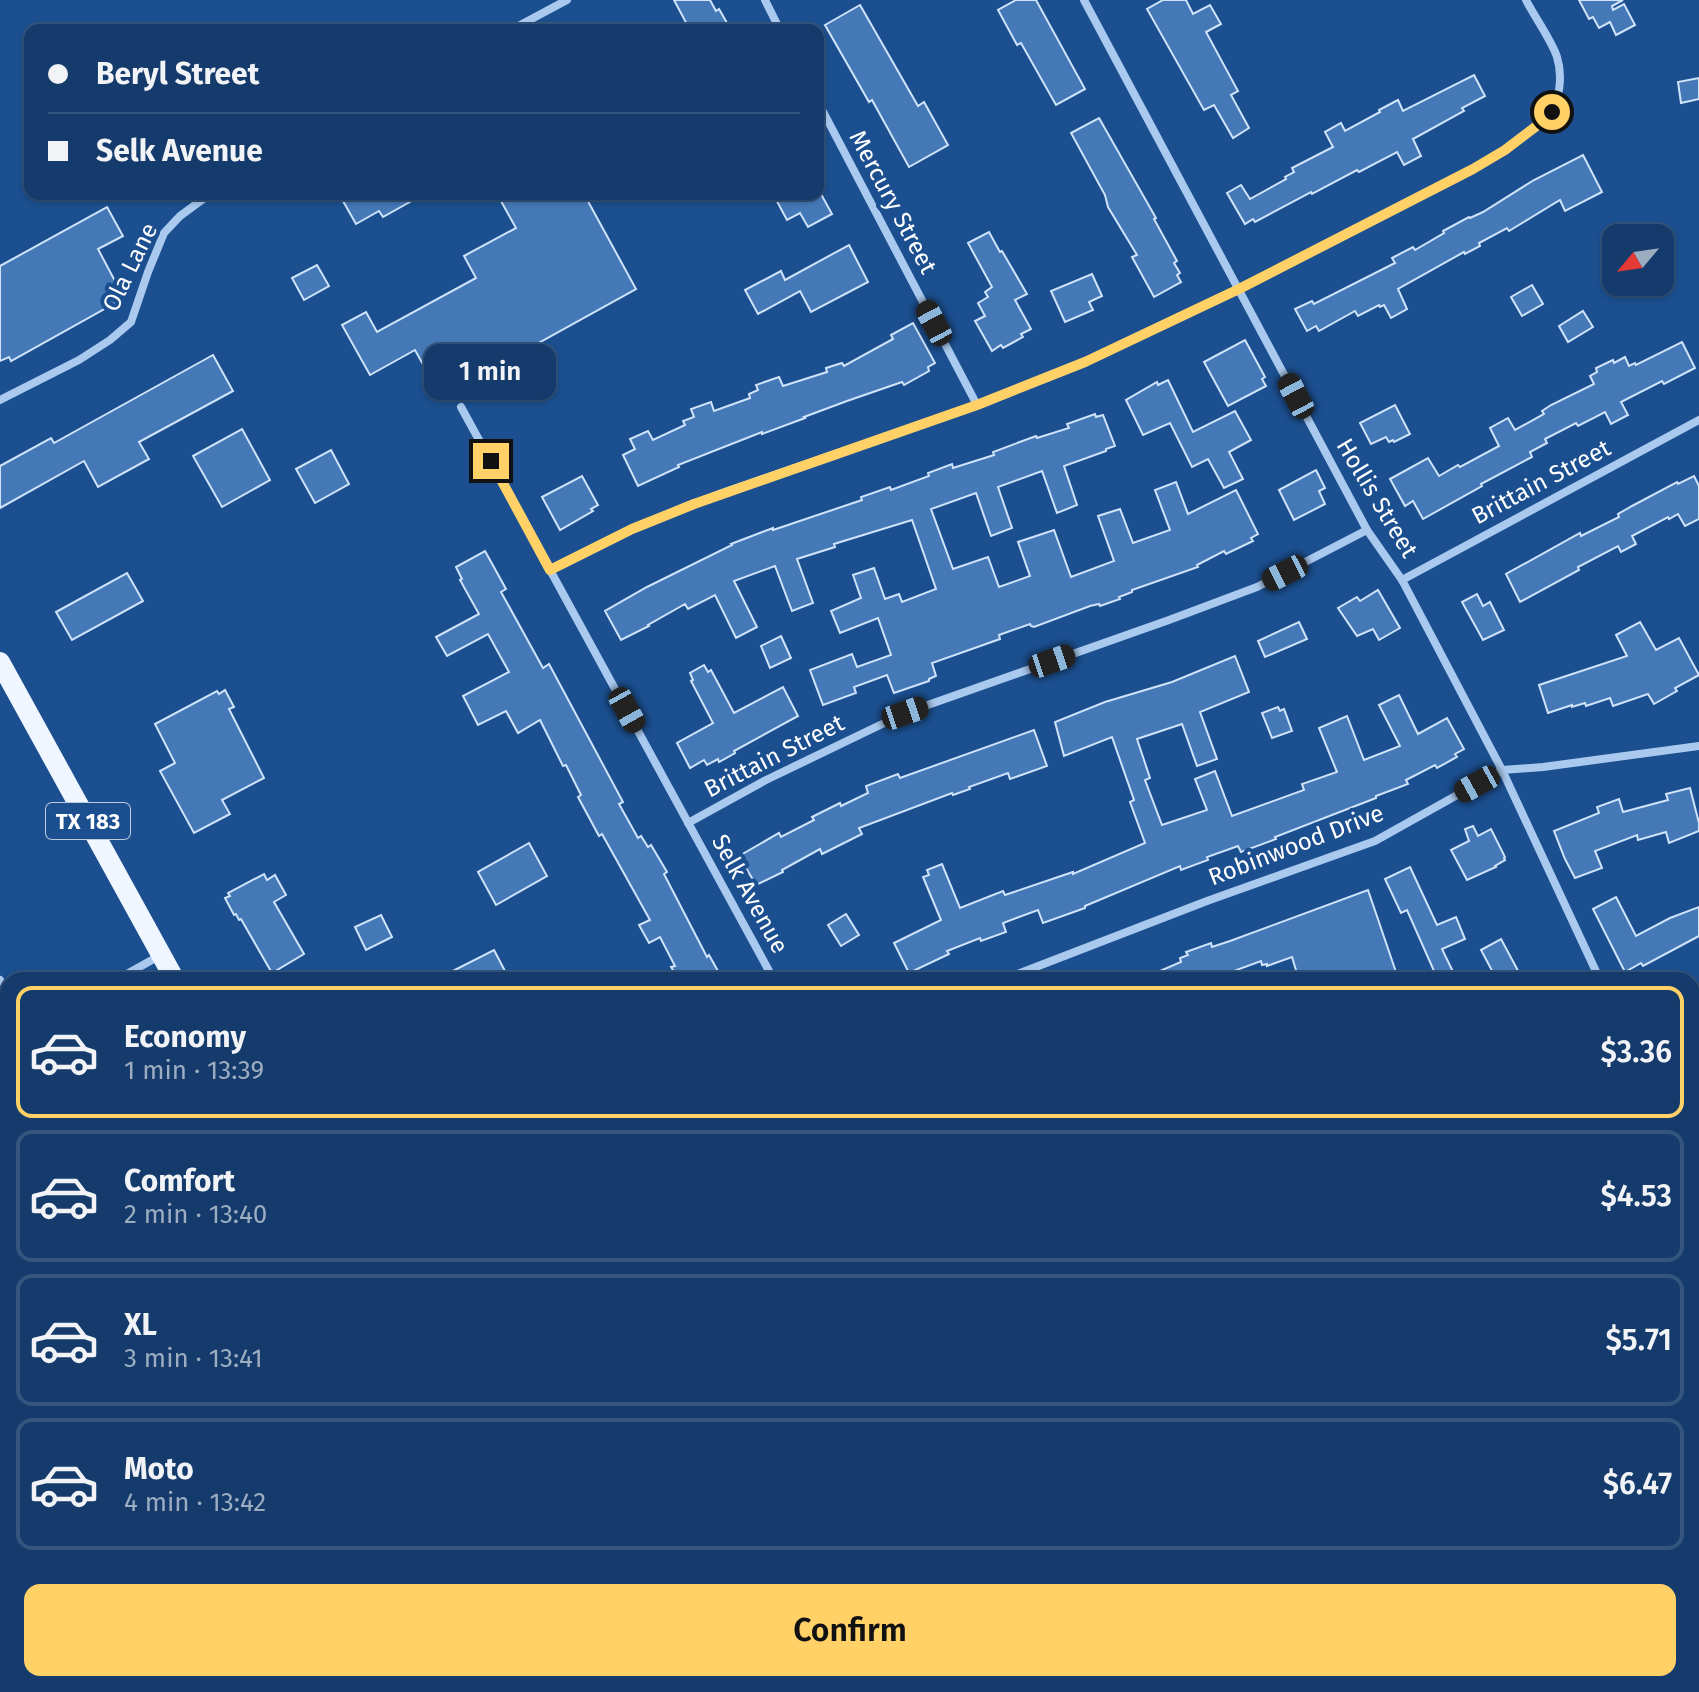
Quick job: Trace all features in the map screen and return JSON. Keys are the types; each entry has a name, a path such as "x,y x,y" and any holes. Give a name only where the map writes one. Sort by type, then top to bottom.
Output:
{"main road":[{"name":"TX 183","path":"0,662 171,972"}],"street":[{"path":"522,24 567,0"},
{"path":"765,0 777,24"},
{"name":"Hollis Street","path":"1084,0 1367,530 1402,580 1502,770 1596,972"},
{"path":"550,570 632,529 694,504 977,405 1085,362 1239,289 1473,169 1505,150 1547,118 1560,87 1557,57 1526,0"},
{"name":"Mercury Street","path":"824,113 977,405"},
{"name":"Ola Lane","path":"0,400 79,360 131,322 164,233 202,200"},
{"name":"Selk Avenue","path":"461,407 770,972"},
{"name":"Brittain Street","path":"1402,580 1699,420"},
{"name":"Brittain Street","path":"688,823 766,780 905,713 1257,587 1367,530"},
{"name":"Robinwood Drive","path":"1023,972 1375,841 1502,770 1699,746"},
{"path":"131,972 162,955"}],"building":[{"path":"674,0 710,0 728,24 687,24"},
{"path":"1016,0 1036,0 1085,89 1056,105 1021,43 1017,45 998,10"},
{"path":"1163,0 1186,0 1193,14 1210,5 1221,24 1206,32 1238,91 1231,95 1249,128 1233,138 1214,105 1204,110 1147,9"},
{"path":"1579,0 1623,0 1612,6 1613,10 1624,4 1635,25 1616,35 1610,22 1599,28 1593,17 1589,19"},
{"path":"860,5 918,106 924,102 948,145 909,167 825,25"},
{"path":"1474,75 1485,96 1413,139 1421,156 1404,165 1397,152 1255,222 1253,219 1245,224 1227,193 1241,185 1250,199 1286,179 1294,172 1292,168 1333,147 1325,132 1341,123 1345,131 1398,100 1403,111"},
{"path":"1699,78 1699,99 1681,103 1678,82"},
{"path":"1099,118 1177,261 1174,263 1181,282 1154,297 1132,257 1137,255 1108,207 1105,195 1071,133"},
{"path":"1583,155 1602,192 1565,211 1560,200 1509,231 1507,228 1479,243 1480,246 1398,289 1407,309 1391,318 1384,305 1379,305 1358,316 1355,311 1319,331 1316,326 1307,331 1295,309 1312,301 1314,304 1395,263 1392,258 1413,247 1415,250 1443,231"},
{"path":"824,199 832,214 808,227 800,213 787,220 776,200"},
{"path":"413,200 383,217 379,211 356,224 343,201"},
{"path":"500,200 587,200 636,289 441,397 415,350 370,375 342,325 366,312 377,332 476,278 464,256 516,228"},
{"path":"107,207 123,236 98,249 124,298 11,361 9,357 0,361 0,266"},
{"path":"989,232 1027,294 1015,300 1031,329 1021,334 1023,337 992,351 975,321 985,316 978,303 988,297 985,292 992,287 968,243"},
{"path":"849,245 868,282 811,312 800,291 758,314 745,290 781,271 785,280"},
{"path":"317,265 329,286 304,300 292,278"},
{"path":"1092,274 1102,296 1089,302 1093,310 1065,322 1051,291"},
{"path":"1532,285 1543,304 1522,316 1511,297"},
{"path":"1583,311 1593,327 1568,342 1559,326"},
{"path":"913,323 935,363 928,367 929,371 904,385 902,382 847,401 678,465 638,486 623,455 635,449 630,439 648,431 653,440 685,425 683,421 694,417 691,409 711,402 714,411 750,398 749,394 758,390 756,385 779,377 783,386 827,372 826,368 842,363 844,366 893,339 891,335"},
{"path":"1245,340 1265,377 1262,379 1266,386 1228,406 1204,362"},
{"path":"1682,342 1695,368 1621,402 1628,415 1611,424 1605,412 1578,426 1576,423 1545,439 1547,443 1530,452 1532,457 1423,519 1413,501 1405,506 1390,479 1428,458 1439,476 1458,465 1460,467 1499,446 1490,428 1508,418 1515,430 1544,414 1542,411 1551,405 1594,384 1590,376 1597,372 1596,368 1625,357 1629,366 1636,365"},
{"path":"213,355 233,391 139,442 149,459 98,487 84,461 0,508 0,466 51,438 54,443"},
{"path":"1168,380 1193,432 1235,411 1251,440 1229,452 1243,479 1224,488 1208,459 1192,467 1170,423 1143,435 1126,400 1157,382 1158,385"},
{"path":"1395,405 1410,434 1394,442 1389,442 1386,437 1371,444 1360,423"},
{"path":"1095,414 1096,417 1103,415 1115,446 1064,466 1077,505 1057,513 1042,471 998,487 1012,528 991,536 976,493 931,509 953,569 988,557 999,587 1030,576 1018,542 1054,530 1071,577 1114,561 1098,516 1120,509 1133,543 1170,530 1155,490 1176,482 1188,514 1236,490 1258,534 1251,538 1253,541 1226,554 1224,551 1198,567 1132,590 1120,599 1090,606 1034,627 1030,624 999,635 1000,639 932,663 936,676 929,681 894,693 887,675 854,687 856,693 823,705 810,670 852,654 857,667 891,655 878,618 840,633 831,611 861,598 853,575 874,568 885,599 899,594 902,602 936,589 912,520 797,559 813,603 792,611 775,566 734,581 757,627 736,638 715,595 688,609 685,604 621,640 605,611 731,544 862,500 861,497 890,487 891,490 952,464 953,468 994,455 993,452 1036,436 1069,428 1067,424"},
{"path":"242,429 270,480 222,507 193,456"},
{"path":"331,450 349,484 315,503 296,469"},
{"path":"1316,470 1325,488 1319,491 1325,504 1294,520 1279,490"},
{"path":"582,476 598,505 560,530 542,497"},
{"path":"1694,476 1699,486 1699,519 1685,526 1678,514 1668,517 1632,536 1636,544 1621,552 1618,546 1520,602 1506,574 1580,533 1581,536 1619,517 1618,514 1677,482"},
{"path":"485,551 506,589 501,592 543,668 549,664 623,802 619,804 638,838 641,836 648,847 651,845 667,872 664,874 707,957 709,955 719,972 674,972 671,967 675,966 660,937 649,943 639,925 650,920 602,834 599,836 578,797 581,795 566,765 563,766 540,720 518,733 506,711 478,725 463,696 509,672 488,634 447,656 436,637 479,614 456,567"},
{"path":"127,573 143,601 72,640 56,612"},
{"path":"1378,590 1400,628 1379,640 1373,629 1357,636 1338,608 1357,597 1360,601"},
{"path":"1477,594 1483,606 1490,602 1504,630 1483,640 1462,602"},
{"path":"1299,622 1307,639 1265,657 1258,641"},
{"path":"1640,622 1656,650 1679,638 1699,675 1654,704 1648,694 1613,706 1610,698 1548,713 1539,685 1627,656 1616,635"},
{"path":"781,636 791,658 770,668 761,646"},
{"path":"1235,656 1249,692 1200,712 1217,759 1197,766 1182,724 1137,739 1150,778 1145,780 1162,825 1207,810 1195,779 1215,771 1232,816 1304,790 1302,784 1337,772 1319,728 1347,716 1364,760 1400,746 1379,705 1399,695 1418,734 1447,718 1464,749 1455,754 1457,757 1437,768 1435,765 1406,780 1408,784 1276,839 1241,852 1238,846 1181,870 1180,866 1043,923 1038,910 1003,923 1006,932 947,951 949,954 908,972 894,943 941,920 923,877 929,875 927,870 942,864 960,908 1003,891 1005,895 1073,874 1145,843 1112,737 1064,756 1055,722 1105,702 1172,682"},
{"path":"704,665 708,672 711,670 734,713 783,687 798,716 719,762 718,759 707,765 704,760 690,768 677,743 713,723 691,681 690,673"},
{"path":"225,690 234,707 229,709 264,778 222,800 230,814 194,833 160,771 175,763 155,724 217,691 219,694"},
{"path":"1278,707 1280,711 1284,709 1292,731 1272,738 1262,713"},
{"path":"1034,730 1047,766 1010,779 1008,773 859,828 862,834 822,854 820,849 756,885 739,856 779,833 781,837 814,820 812,817 840,803 841,806 868,793 866,786 898,774 900,778"},
{"path":"1690,788 1699,831 1669,843 1666,832 1638,840 1637,835 1595,851 1602,868 1575,878 1554,831 1599,813 1597,807 1619,799 1623,812 1668,800 1666,794"},
{"path":"1473,826 1478,836 1491,829 1505,860 1467,880 1451,850 1469,841 1465,829"},
{"path":"529,843 547,876 496,905 478,872"},
{"path":"1410,867 1437,925 1456,917 1465,939 1442,949 1453,972 1434,972 1407,910 1401,913 1385,879"},
{"path":"264,874 267,880 275,875 286,895 274,902 304,954 271,972 241,919 234,915 225,898 230,896 228,893"},
{"path":"1368,890 1396,972 1297,972 1292,957 1267,966 1262,965 1261,961 1231,972 1158,972 1181,962 1180,958 1188,955 1186,952 1211,943 1212,947"},
{"path":"1616,897 1636,936 1699,907 1699,936 1643,966 1641,963 1625,972 1593,909"},
{"path":"846,914 859,935 841,946 828,925"},
{"path":"381,915 392,937 366,950 355,927"},
{"path":"1501,939 1519,972 1493,972 1481,950"},
{"path":"494,950 505,971 503,972 451,972"}],"route":[{"path":"491,461 550,570 632,529 722,493 977,405 1085,362 1239,289 1473,169 1505,150 1552,112"}]}
